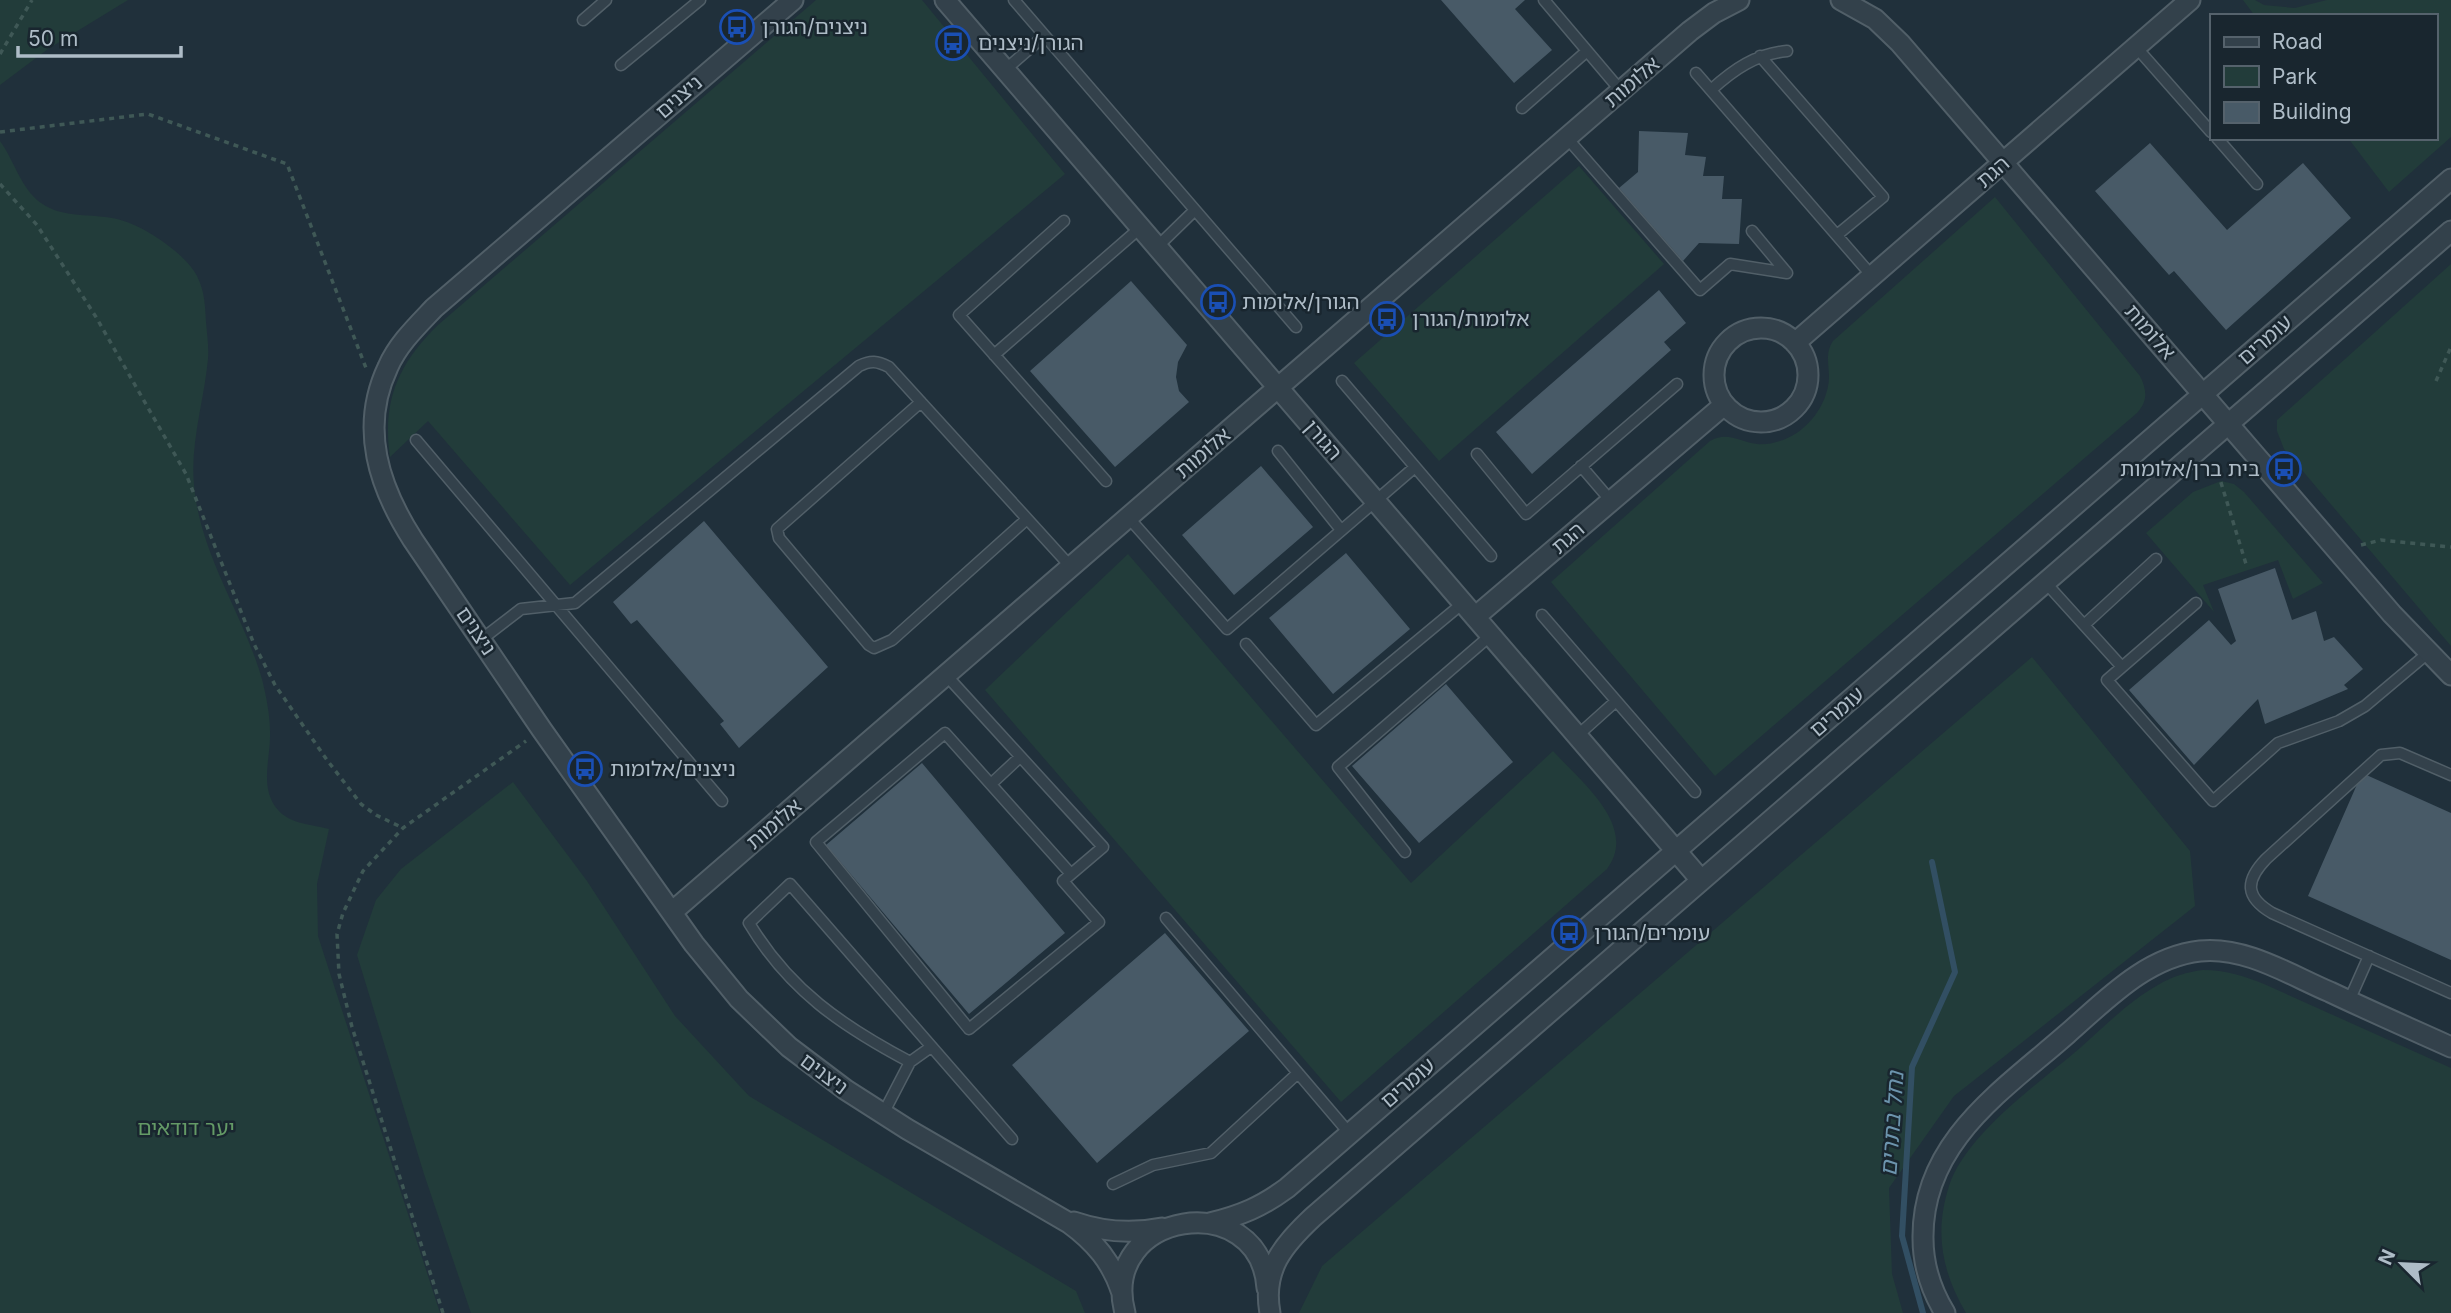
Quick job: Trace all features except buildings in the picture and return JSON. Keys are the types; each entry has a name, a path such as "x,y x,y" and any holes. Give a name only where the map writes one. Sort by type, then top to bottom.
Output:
{"street":[{"name":"ניצנים","path":"793,0 434,308 407,337 388,367 377,396 373,426 375,456 383,485 407,531 542,730 715,972 763,1024 817,1069 883,1114 1060,1216 1088,1237 1104,1255 1118,1279 1122,1293"},
{"name":"הגורן","path":"944,0 1701,880"},
{"name":"אלומות","path":"672,912 1690,31 1714,13 1739,0"},
{"name":"אלומות","path":"1841,0 1875,19 1900,43 2338,550 2428,653 2451,675"},
{"name":"הגת","path":"1795,343 2190,0"},
{"name":"עומרים","path":"1210,1223 1244,1214 1265,1204 1349,1134 2451,179"},
{"name":"עומרים","path":"1267,1307 1268,1285 1276,1263 1301,1227 2451,231"},
{"path":"1762,328 1780,332 1795,343 1804,358 1807,376 1803,394 1793,410 1777,419 1760,422 1742,418 1724,405 1717,392 1714,375 1718,356 1729,341 1744,331 1762,328"},
{"name":"הגת","path":"1469,610 1611,501 1724,405"},
{"path":"1944,1313 1934,1295 1923,1256 1923,1217 1932,1177 1952,1141 1982,1108 2132,979 2165,960 2202,951 2246,956 2451,1047"},
{"name":"ניצנים","path":"1060,1216 1083,1225 1108,1230 1135,1231 1189,1222 1210,1223"},
{"path":"1210,1223 1237,1235 1248,1244 1262,1268 1267,1307"},
{"path":"1125,1313 1122,1293 1128,1265 1145,1241 1169,1226"}],"lane":[{"path":"583,20 606,0"},
{"path":"621,65 700,0"},
{"path":"1014,0 1296,327"},
{"path":"1544,0 1621,91"},
{"path":"1005,70 1044,36"},
{"path":"2136,47 2210,131"},
{"path":"1522,108 1587,51"},
{"path":"1711,90 1737,68 1760,57 1787,51"},
{"path":"1760,57 1883,197 1837,235"},
{"path":"1696,73 1872,276"},
{"path":"1566,138 1700,290 1730,264 1787,272 1752,231"},
{"path":"2219,140 2258,184"},
{"path":"1157,247 1195,210"},
{"path":"1064,222 958,315 1106,481"},
{"path":"994,355 1140,228"},
{"path":"482,639 521,609 575,603 868,361 889,367 1071,567"},
{"path":"1342,381 1492,556"},
{"path":"1477,454 1526,514 1677,383"},
{"path":"921,402 777,529 779,538 869,645 874,648 892,640 1027,519"},
{"path":"416,440 722,801"},
{"path":"1278,451 1341,530"},
{"path":"1581,466 1611,501"},
{"path":"1128,517 1227,629 1415,467"},
{"path":"2084,625 2156,559"},
{"path":"2045,582 2122,667"},
{"path":"2196,603 2107,680 2213,801 2278,743 2339,721 2365,706 2428,653"},
{"path":"1246,644 1316,726 1469,610"},
{"path":"1542,615 1695,792"},
{"path":"1405,852 1338,767 1491,635"},
{"path":"946,675 1103,847 1063,881 1099,922 969,1029 816,842 945,733 1071,874"},
{"path":"1577,736 1616,701"},
{"path":"2451,775 2404,755 2390,753 2377,757 2260,866 2251,880 2250,887 2255,901 2272,913 2451,993"},
{"path":"990,783 1020,757"},
{"path":"2343,788 2354,793"},
{"path":"910,1062 860,1035 816,1003 778,966 762,946 749,923 790,884 1012,1139"},
{"path":"1166,918 1349,1134"},
{"path":"2349,1001 2369,956"},
{"path":"883,1114 910,1062 931,1046"},
{"path":"1113,1184 1174,1159 1211,1153 1298,1073"}],"path":[{"path":"0,54 32,0"},
{"path":"0,132 148,114 287,164 377,396"},
{"path":"0,184 37,225 96,317 186,474 254,644 275,685 361,804 402,828"},
{"path":"2436,381 2451,347"},
{"path":"2208,441 2246,564"},
{"path":"2338,550 2381,540 2451,547"},
{"path":"443,1313 352,1027 339,974 337,934 342,913 363,871 402,828 542,730"}],"green space":[{"path":"0,0 128,0 48,49 0,85"},
{"path":"816,0 922,0 1065,174 570,585 428,421 390,457 388,418 396,385 412,354 438,325"},
{"path":"2243,0 2295,8 2327,0 2451,0 2451,137 2389,192 2350,140 2437,140 2437,14 2254,14"},
{"name":"יער דודאים","path":"0,141 28,190 41,203 68,214 107,217 139,227 183,258 200,282 205,305 208,354 194,453 194,485 198,511 213,560 262,679 270,725 267,774 271,799 288,818 329,829 317,884 318,936 440,1313 0,1313"},
{"path":"1579,166 1664,264 1439,461 1354,363"},
{"path":"1995,197 2140,376 2145,400 2137,413 1715,776 1551,582 1710,441 1728,437 1767,444 1783,440 1801,430 1821,407 1825,397 1829,378 1828,354 1833,341"},
{"path":"2451,264 2451,646 2284,449 2277,431 2277,420"},
{"path":"2221,481 2234,484 2244,492 2323,583 2293,599 2278,560 2203,585 2214,612 2146,533 2193,492"},
{"path":"1128,554 1411,883 1553,751 1590,790 1611,821 1616,837 1615,853 1607,869 1341,1102 985,690"},
{"path":"2032,657 2190,851 2195,906 1954,1096 1889,1188 1892,1274 1903,1313 1299,1313 1322,1266"},
{"path":"513,782 587,881 675,1016 749,1096 1076,1291 1085,1313 471,1313 424,1174 357,955 376,900 401,869"},
{"path":"2203,970 2249,978 2451,1068 2451,1313 1966,1313 1946,1267 1941,1236 1944,1203 1949,1186 1971,1148 2005,1111 2147,991 2169,979"}],"waterway":[{"name":"נחל בתרים","path":"1923,1313 1902,1236 1912,1067 1955,972 1932,862"}],"place":[{"name":"ניצנים/הגורן","path":"737,27"},
{"name":"הגורן/ניצנים","path":"953,43"},
{"name":"הגורן/אלומות","path":"1218,302"},
{"name":"אלומות/הגורן","path":"1387,319"},
{"name":"בית ברן/אלומות","path":"2284,469"},
{"name":"ניצנים/אלומות","path":"585,769"},
{"name":"עומרים/הגורן","path":"1569,933"}]}
